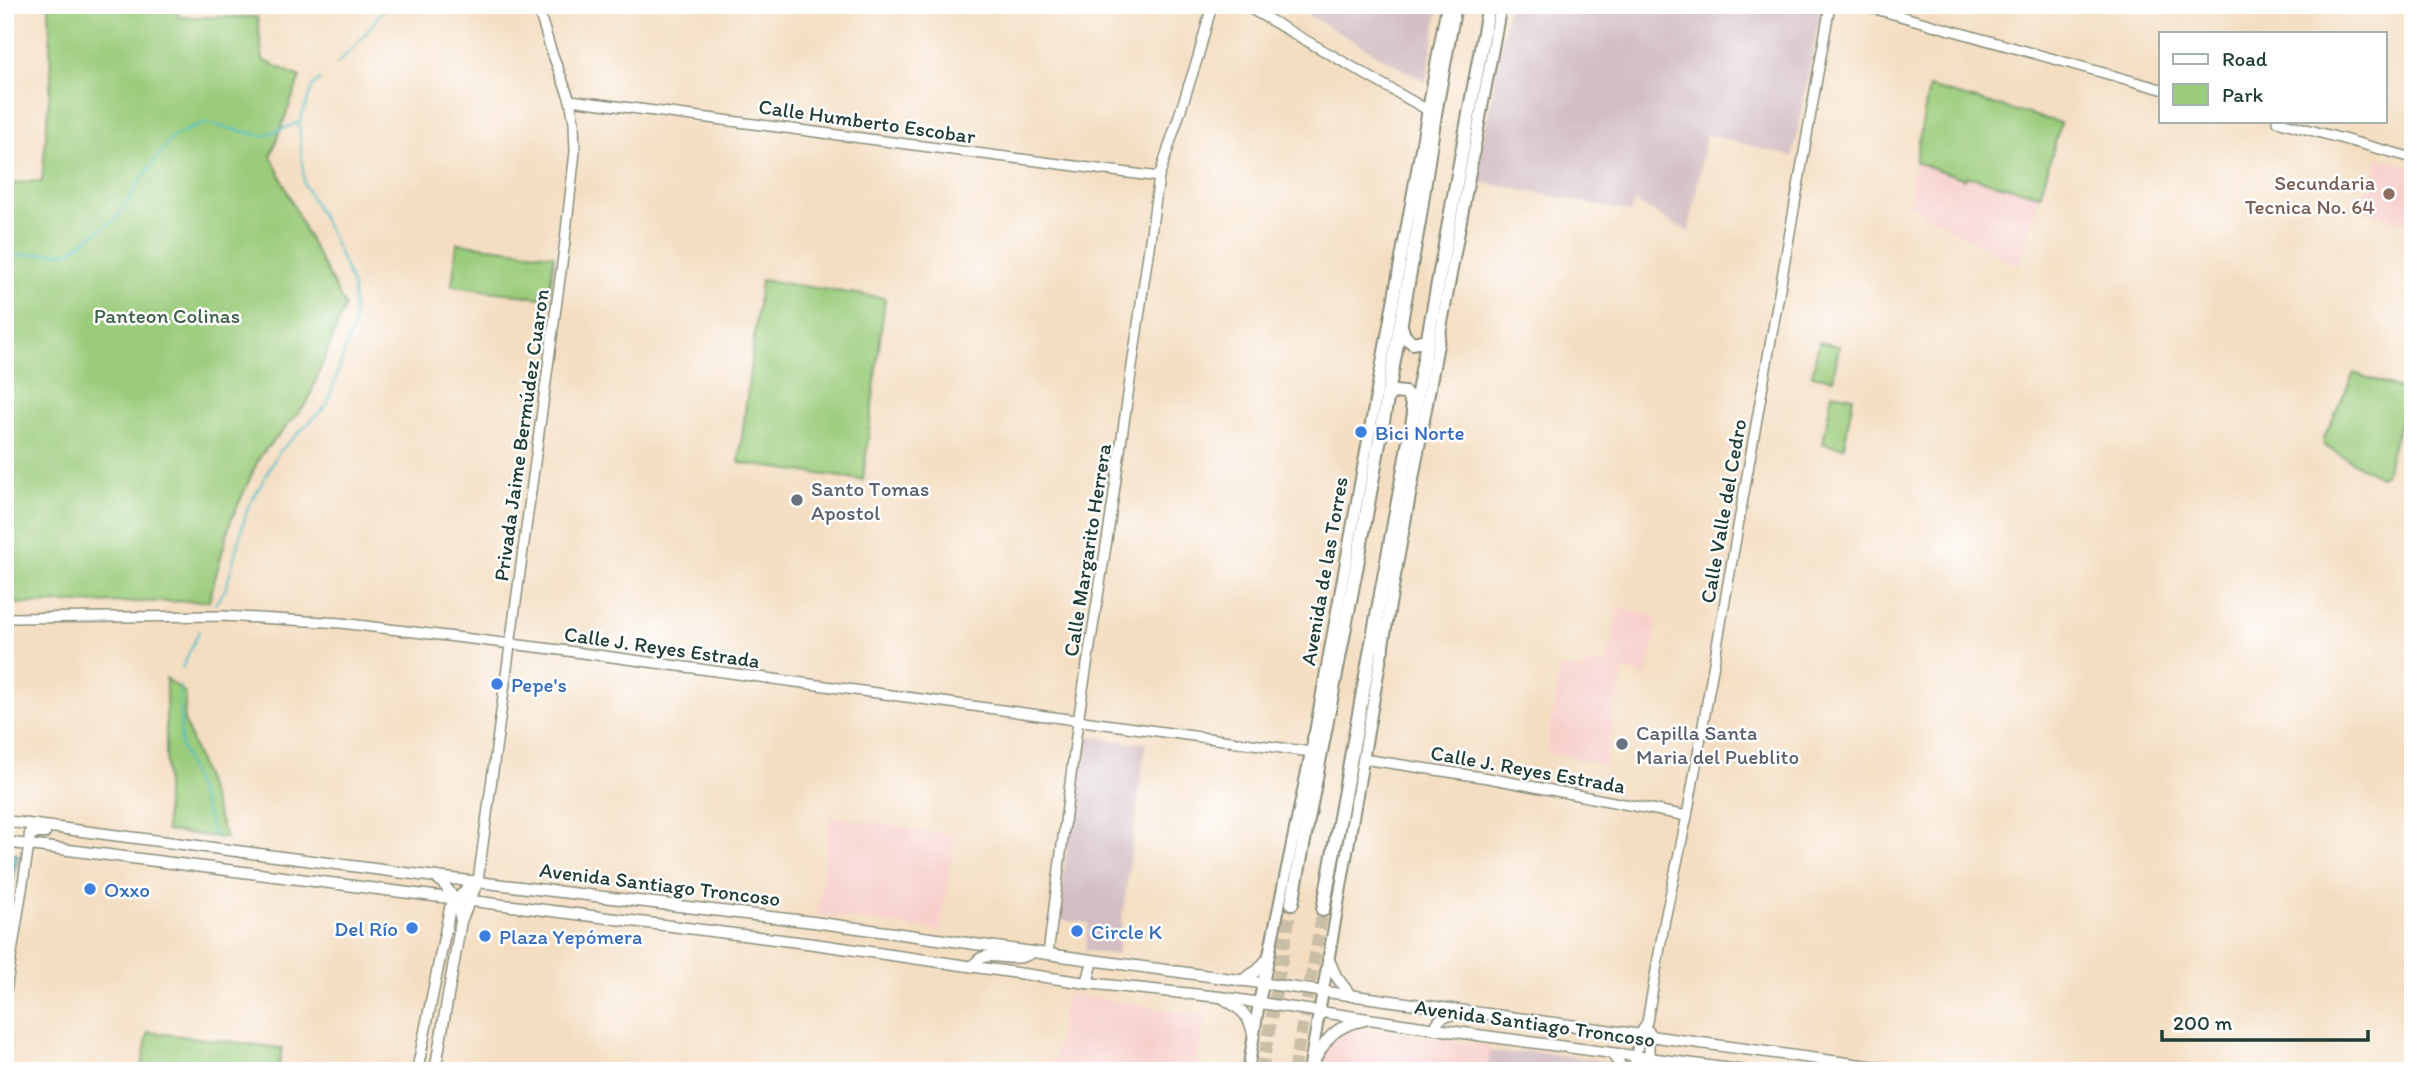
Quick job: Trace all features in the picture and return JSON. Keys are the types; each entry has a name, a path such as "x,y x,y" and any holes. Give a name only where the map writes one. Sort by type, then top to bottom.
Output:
{"highway":[{"name":"Avenida de las Torres","path":"1292,903 1419,222 1431,112 1455,5"},
{"path":"1323,910 1489,5"},
{"path":"1400,322 1408,341 1413,344 1426,340"},
{"path":"1387,397 1393,392 1405,393 1410,398 1413,411"},
{"path":"1377,612 1382,649"},
{"path":"1314,738 1333,692"}],"main road":[{"name":"Avenida de las Torres","path":"1248,1071 1259,1003 1314,738 1431,112 1433,78 1447,5"},
{"path":"1309,1071 1382,649 1501,5"},
{"name":"Avenida Santiago Troncoso","path":"5,821 1048,954 1906,1071"},
{"path":"29,845 29,835 33,832 93,836 101,833"},
{"name":"Avenida Santiago Troncoso","path":"5,842 1087,983 1320,1010 1746,1071"},
{"path":"436,877 447,887 455,900 461,921"},
{"path":"417,1071 449,912 455,900 476,879"},
{"path":"435,1071 461,921 476,879"},
{"path":"973,967 976,959 983,956 1021,958 1032,952"},
{"path":"1241,981 1258,970 1270,955"},
{"path":"1328,958 1336,976 1351,996"},
{"path":"1087,983 1093,961"},
{"path":"1220,997 1237,1007 1248,1018 1254,1040"},
{"path":"1435,1028 1444,1016 1475,1013"},
{"path":"1309,1071 1329,1035 1353,1022 1373,1018"},
{"path":"1528,1041 1542,1021"},
{"path":"1612,1053 1625,1071"},
{"path":"1666,1071 1689,1064"}],"street":[{"name":"Privada Jaime Bermúdez Cuaron","path":"476,879 511,644 575,152 570,100 537,5"},
{"name":"Calle Margarito Herrera","path":"1048,954 1078,721 1110,521 1159,177 1212,5"},
{"path":"1244,5 1431,112"},
{"name":"Calle Valle del Cedro","path":"1633,1071 1645,1036 1687,816 1830,5"},
{"path":"1861,5 2159,88"},
{"name":"Calle Humberto Escobar","path":"570,100 1159,177"},
{"path":"2281,122 2413,158"},
{"name":"Calle J. Reyes Estrada","path":"5,618 286,618 511,644 1311,752"},
{"name":"Calle J. Reyes Estrada","path":"1363,759 1489,778 1687,816"},
{"path":"5,998 29,845"},
{"name":"Calle Valle del Cedro","path":"1645,1036 1649,1071"}],"shaded area":[{"path":"1291,5 1439,5 1426,82 1317,20"},
{"path":"1508,5 1821,5 1793,157 1706,134 1689,232 1634,201 1631,212 1476,181"},
{"name":"Secundaria Tecnica No. 64","path":"2378,157 2413,167 2413,225 2357,207 2372,180"},
{"path":"1915,162 1965,179 1966,176 2040,195 2019,267 1909,204"},
{"path":"1619,608 1655,616 1657,626 1648,675 1624,670 1605,765 1546,752 1561,667 1584,672 1587,662 1607,666"},
{"path":"1081,735 1146,743 1117,955 1085,950 1089,923 1058,920"},
{"path":"831,817 955,834 941,931 817,914"},
{"path":"1067,993 1206,1016 1196,1071 1052,1071"},
{"path":"1357,1028 1490,1046 1487,1071 1322,1071 1326,1050 1341,1034"},
{"path":"1490,1051 1512,1054 1528,1051 1683,1071 1487,1071"}],"green space":[{"name":"Panteon Colinas","path":"49,5 177,5 178,17 257,17 263,60 300,77 271,155 304,229 345,306 307,403 260,456 230,523 209,601 5,604 5,184 42,181 51,77"},
{"path":"1929,87 2061,123 2040,195 1966,176 1965,179 1915,162"},
{"path":"457,243 554,255 549,299 452,286"},
{"path":"761,280 885,298 863,480 739,463"},
{"path":"1819,342 1839,346 1833,379 1812,375"},
{"path":"2354,373 2408,392 2385,475 2379,477 2325,446 2323,440"},
{"path":"1832,393 1853,397 1844,447 1823,444"},
{"path":"166,678 186,694 184,720 226,838 166,831"},
{"path":"148,1032 282,1048 278,1071 141,1071"}],"water":[{"path":"5,853 18,854 5,928"}],"waterway":[{"path":"337,64 359,42 387,5"},
{"path":"215,604 226,588 247,510 278,453 327,405 354,323 353,287 332,236 304,184 299,123 313,86 320,80"},
{"path":"5,256 69,252 118,217 141,179 174,136 205,123 263,136 298,123"},
{"path":"182,668 199,631"},
{"path":"180,686 181,746 215,837"}],"tunnel":[{"path":"1262,1071 1292,903"},
{"path":"1294,1071 1323,910"}],"place":[{"name":"Secundaria Tecnica No. 64","path":"2389,194"},
{"name":"Bici Norte","path":"1361,432"},
{"name":"Santo Tomas Apostol","path":"797,500"},
{"name":"Pepe's","path":"497,684"},
{"name":"Capilla Santa Maria del Pueblito","path":"1622,744"},
{"name":"Oxxo","path":"90,889"},
{"name":"Del Río","path":"412,928"},
{"name":"Circle K","path":"1077,931"},
{"name":"Plaza Yepómera","path":"485,936"}]}
